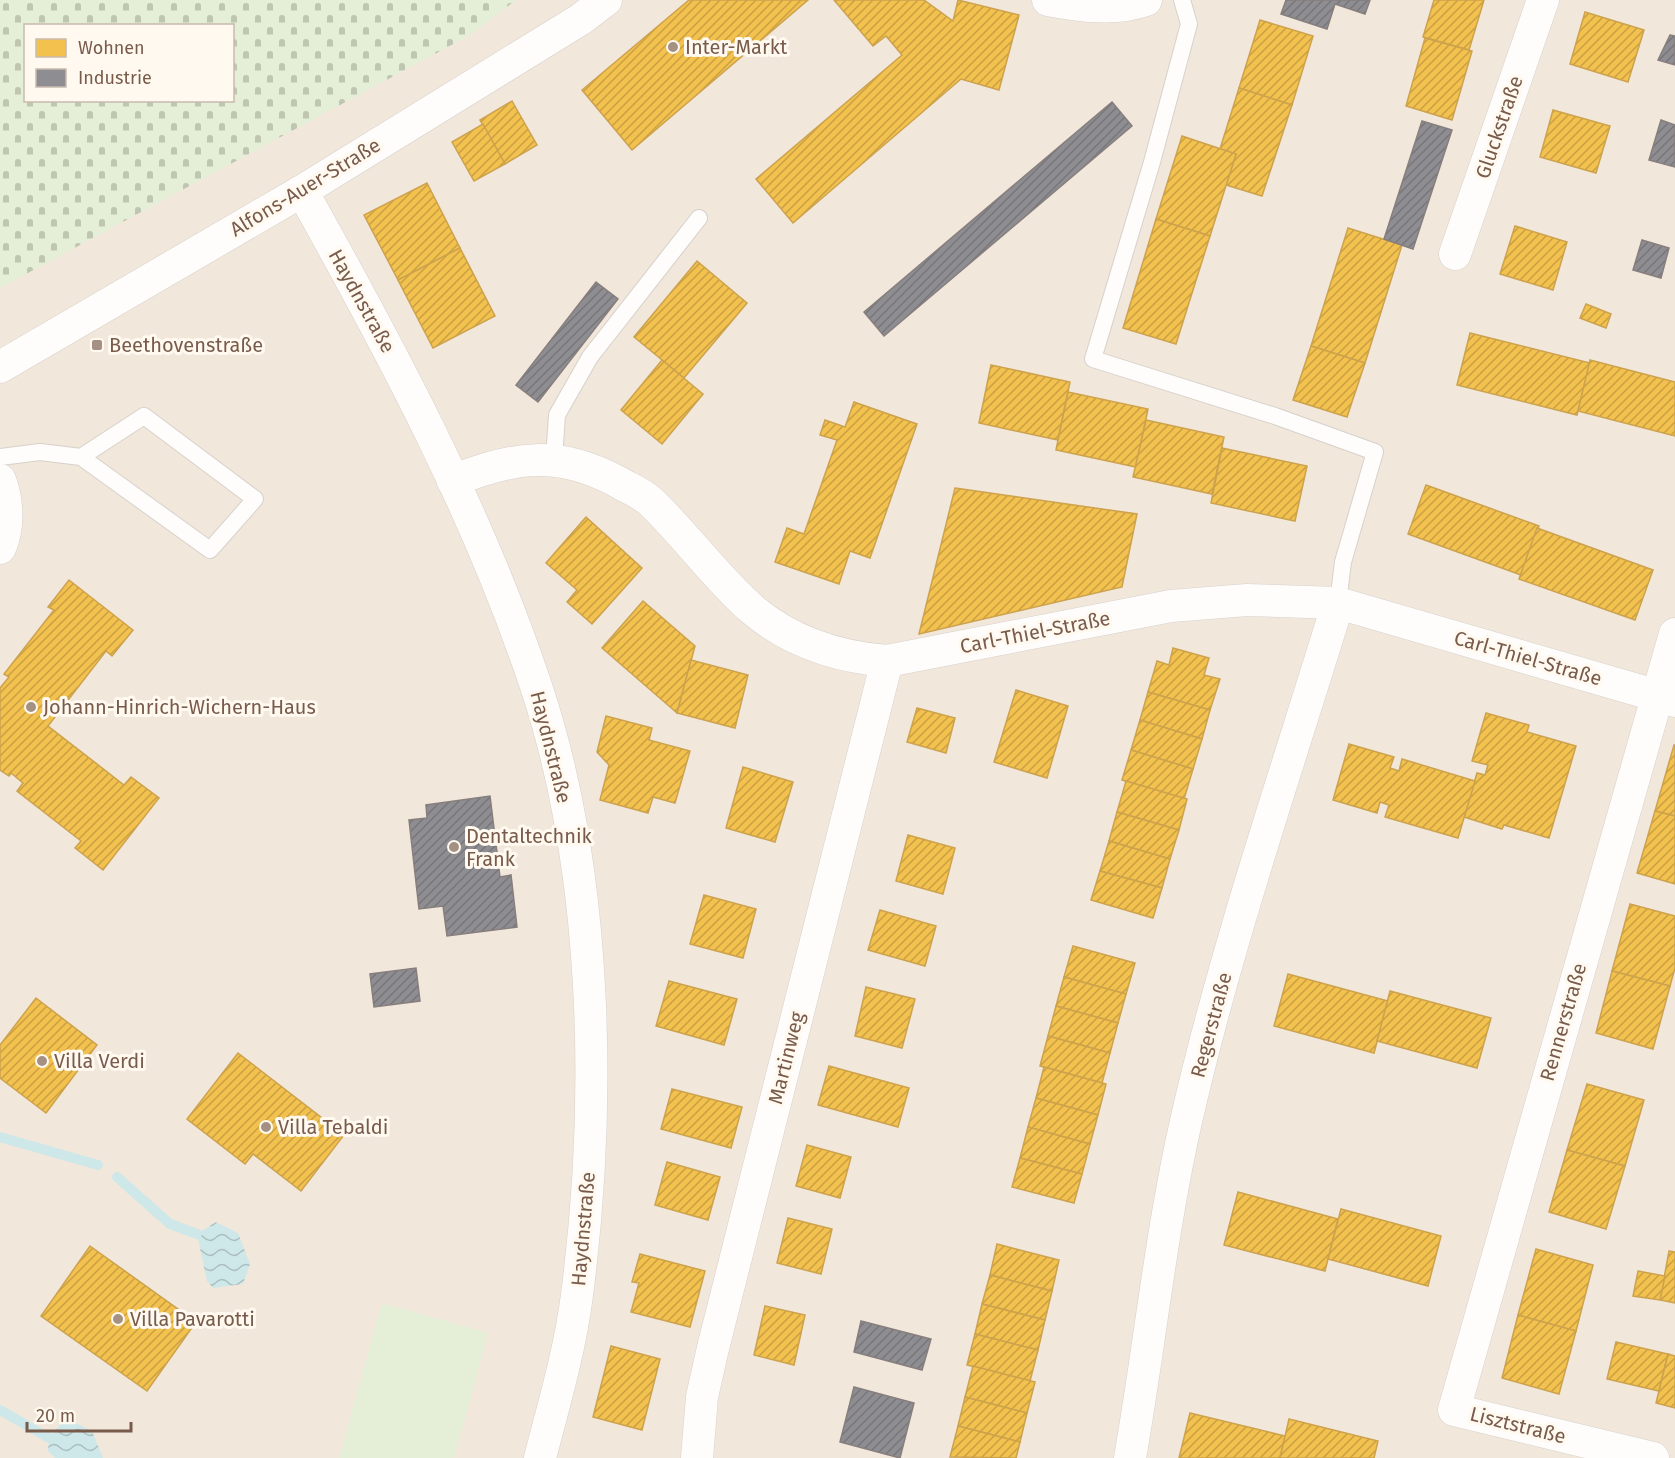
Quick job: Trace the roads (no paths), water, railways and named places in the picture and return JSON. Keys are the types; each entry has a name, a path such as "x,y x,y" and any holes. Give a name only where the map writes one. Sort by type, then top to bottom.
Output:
{"street":[{"name":"Alfons-Auer-Straße","path":"0,367 302,191 581,19 606,0"},
{"path":"1048,0 1076,6 1134,4 1146,0"},
{"name":"Gluckstraße","path":"1455,254 1543,0"},
{"name":"Haydnstraße","path":"302,191 403,375 453,481 501,590 539,698 560,771 574,848 585,950 592,1057 590,1160 577,1296 568,1350 540,1458"},
{"name":"Carl-Thiel-Straße","path":"453,481 492,465 554,459 604,475 648,498 753,610 787,633 826,650 862,659 887,661 1171,606 1247,600 1338,603 1665,698"},
{"path":"0,480 7,511 4,539 0,548"},
{"name":"Regerstraße","path":"1130,1458 1147,1362 1161,1248 1187,1116 1228,963 1338,603"},
{"name":"Rennerstraße","path":"1454,1410 1665,698 1675,634"},
{"name":"Martinweg","path":"697,1458 702,1396 712,1348 887,661"},
{"name":"Lisztstraße","path":"1454,1410 1653,1458"}],"lane":[{"path":"1182,0 1189,24 1152,162 1093,359 1275,416 1375,452 1343,562 1338,603"},
{"path":"554,459 557,415 574,381 590,357 699,218"},
{"path":"0,457 40,452 81,457 210,550 255,499 144,416 81,457"}],"water":[{"path":"216,1222 238,1233 250,1264 243,1284 213,1288 207,1281 197,1234"},
{"path":"66,1418 92,1431 103,1458 55,1458 48,1451 49,1438"}],"waterway":[{"path":"0,1137 98,1165"},
{"path":"117,1177 170,1224 197,1234"},
{"path":"0,1410 49,1438"}],"place":[{"name":"Inter-Markt","path":"673,47"},
{"name":"Beethovenstraße","path":"97,345"},
{"name":"Johann-Hinrich-Wichern-Haus","path":"31,707"},
{"name":"Dentaltechnik Frank","path":"454,847"},
{"name":"Villa Verdi","path":"42,1061"},
{"name":"Villa Tebaldi","path":"266,1127"},
{"name":"Villa Pavarotti","path":"118,1319"}]}
